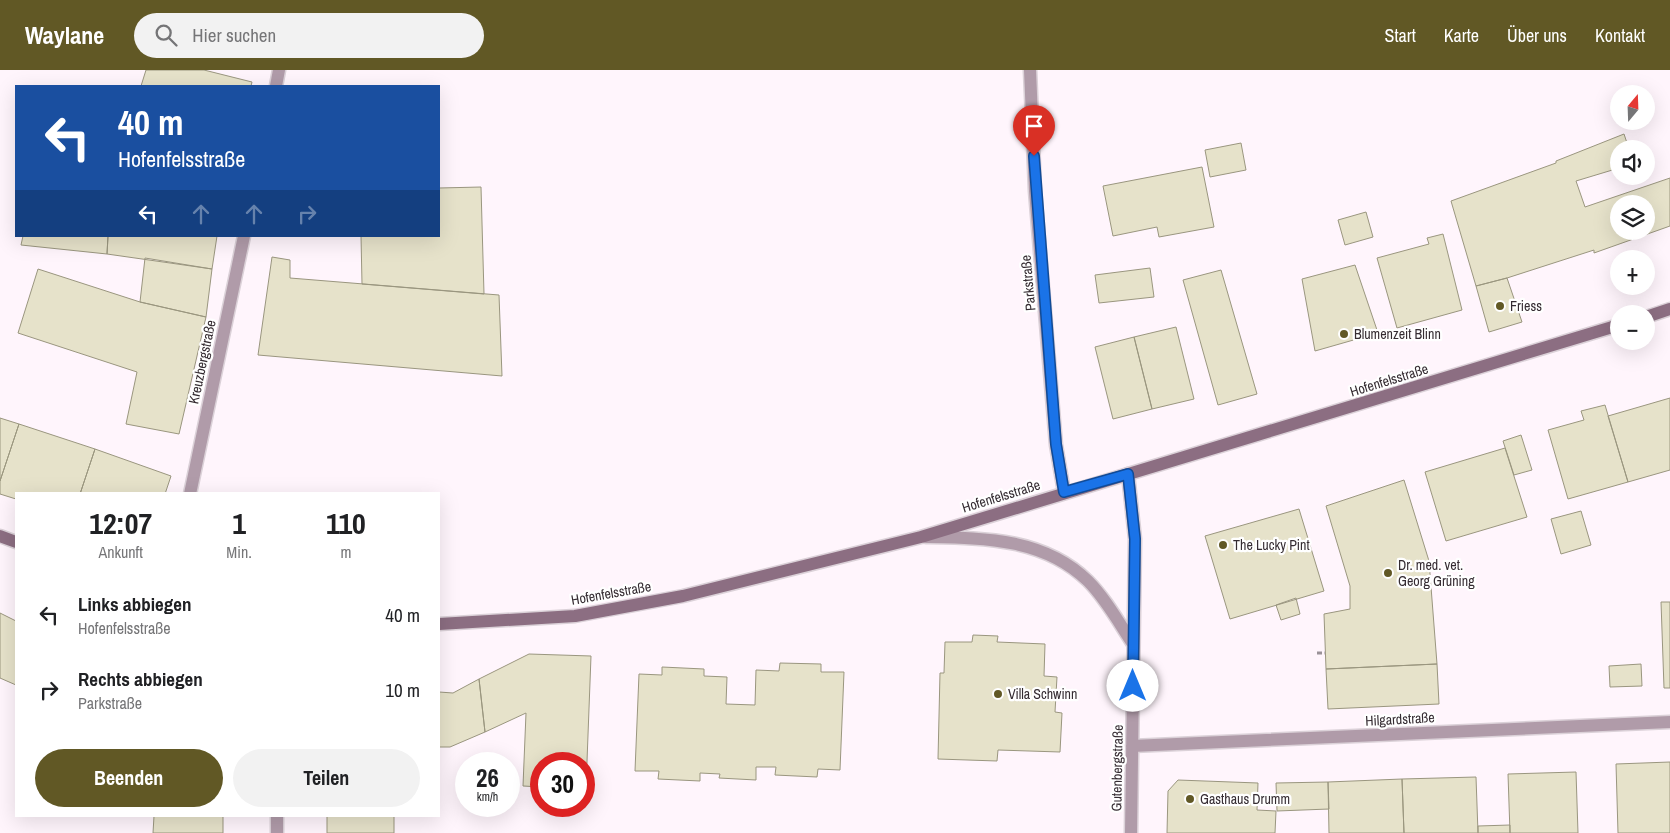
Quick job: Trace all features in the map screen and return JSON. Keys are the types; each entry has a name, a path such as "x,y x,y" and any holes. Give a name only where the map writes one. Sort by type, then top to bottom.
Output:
{"main road":[{"path":"1655,314 1670,310"},
{"name":"Hofenfelsstraße","path":"440,624 575,616 683,596 921,537 1610,328"},
{"path":"0,536 15,542"}],"street":[{"path":"276,85 279,70"},
{"name":"Parkstraße","path":"1030,70 1035,191 1054,425 1064,492"},
{"name":"Kreuzbergstraße","path":"190,492 244,237"},
{"name":"Gutenbergstraße","path":"1128,474 1135,539 1132,644 1131,833"},
{"path":"921,537 986,538 1024,546 1053,555 1072,567 1090,583 1132,644"},
{"name":"Hilgardstraße","path":"1132,746 1670,722"},
{"path":"277,817 277,833"}],"path":[{"path":"1317,653 1325,653"}],"building":[{"path":"146,70 204,70 252,82 251,85 141,85"},
{"path":"1624,134 1626,140 1610,140 1610,171 1576,181 1585,207 1610,198 1610,240 1631,240 1594,253 1594,250 1476,286 1451,201 1556,163 1556,161"},
{"path":"1241,143 1246,170 1210,177 1205,150"},
{"path":"1202,167 1214,227 1159,237 1157,227 1113,236 1103,186"},
{"path":"1670,178 1670,226 1655,231 1655,195 1620,195 1649,185 1655,185 1655,183"},
{"path":"481,187 484,294 362,284 361,237 440,237 440,188"},
{"path":"1366,212 1373,237 1345,245 1338,220"},
{"path":"1443,234 1462,310 1397,328 1377,258 1429,244 1427,238"},
{"path":"23,237 108,237 107,254 21,245"},
{"path":"108,237 217,237 212,269 107,254"},
{"path":"272,257 290,260 290,278 499,295 502,376 258,355"},
{"path":"145,258 212,269 206,317 140,302"},
{"path":"1355,265 1378,333 1315,351 1302,279"},
{"path":"1150,268 1154,297 1099,303 1095,275"},
{"path":"38,269 140,302 206,317 179,434 126,424 137,372 18,333"},
{"path":"1221,270 1257,394 1218,405 1183,280"},
{"path":"1507,278 1522,322 1489,332 1476,286"},
{"path":"1176,327 1194,399 1152,409 1134,337"},
{"path":"1134,337 1152,409 1113,419 1095,347"},
{"path":"1670,398 1670,470 1628,482 1608,416"},
{"path":"1605,405 1628,482 1568,499 1548,430 1584,420 1581,411"},
{"path":"0,418 19,424 0,481"},
{"path":"19,424 95,449 81,492 15,492 15,499 0,494 0,481"},
{"path":"1521,435 1532,470 1514,475 1503,441"},
{"path":"1505,448 1527,517 1446,541 1425,472"},
{"path":"95,449 171,476 166,492 81,492"},
{"name":"Dr. med. vet. Georg Grüning","path":"1404,480 1429,561 1437,664 1326,669 1324,614 1350,609 1350,586 1326,506"},
{"path":"1299,509 1324,591 1230,619 1205,536"},
{"path":"1581,511 1591,545 1561,554 1551,519"},
{"path":"1296,598 1300,614 1281,620 1276,605"},
{"path":"1661,602 1670,602 1670,688 1664,688"},
{"path":"0,613 15,620 15,685 0,678"},
{"name":"Villa Schwinn","path":"973,635 998,636 997,642 1045,644 1044,676 1057,677 1055,712 1062,713 1060,752 998,750 997,761 938,759 940,673 944,673 945,642 972,642"},
{"path":"529,654 591,656 587,752 530,752 530,786 523,786 526,713 485,732 479,679"},
{"path":"780,663 821,664 821,672 844,672 840,770 818,769 817,777 775,775 776,767 756,767 756,780 719,778 720,774 700,773 700,781 658,779 659,771 635,771 639,674 662,675 662,667 704,669 704,676 727,677 726,704 755,705 756,670 779,671"},
{"path":"1437,664 1439,704 1328,709 1326,669"},
{"path":"1641,664 1642,686 1610,687 1609,666"},
{"path":"479,679 485,732 450,747 440,747 440,692 453,693"},
{"path":"1670,762 1670,833 1618,833 1616,764"},
{"path":"1576,772 1578,833 1510,833 1508,774"},
{"path":"1476,777 1478,833 1404,833 1402,779"},
{"path":"1402,779 1404,833 1329,833 1328,782"},
{"path":"1178,780 1258,783 1257,810 1276,811 1275,833 1167,833 1168,791"},
{"path":"1328,782 1329,809 1277,811 1276,783"},
{"path":"154,817 223,817 223,833 153,833"},
{"path":"327,817 394,817 394,833 327,833"},
{"path":"1510,825 1510,833 1478,833 1478,826"}],"place":[{"name":"Friess","path":"1500,306"},
{"name":"Blumenzeit Blinn","path":"1344,334"},
{"name":"The Lucky Pint","path":"1223,545"},
{"name":"Dr. med. vet. Georg Grüning","path":"1388,573"},
{"name":"Villa Schwinn","path":"998,694"},
{"name":"Gasthaus Drumm","path":"1190,799"}],"route":[{"path":"1034,156 1035,191 1056,444 1064,492 1128,474 1135,539 1132,644 1133,686"}]}
